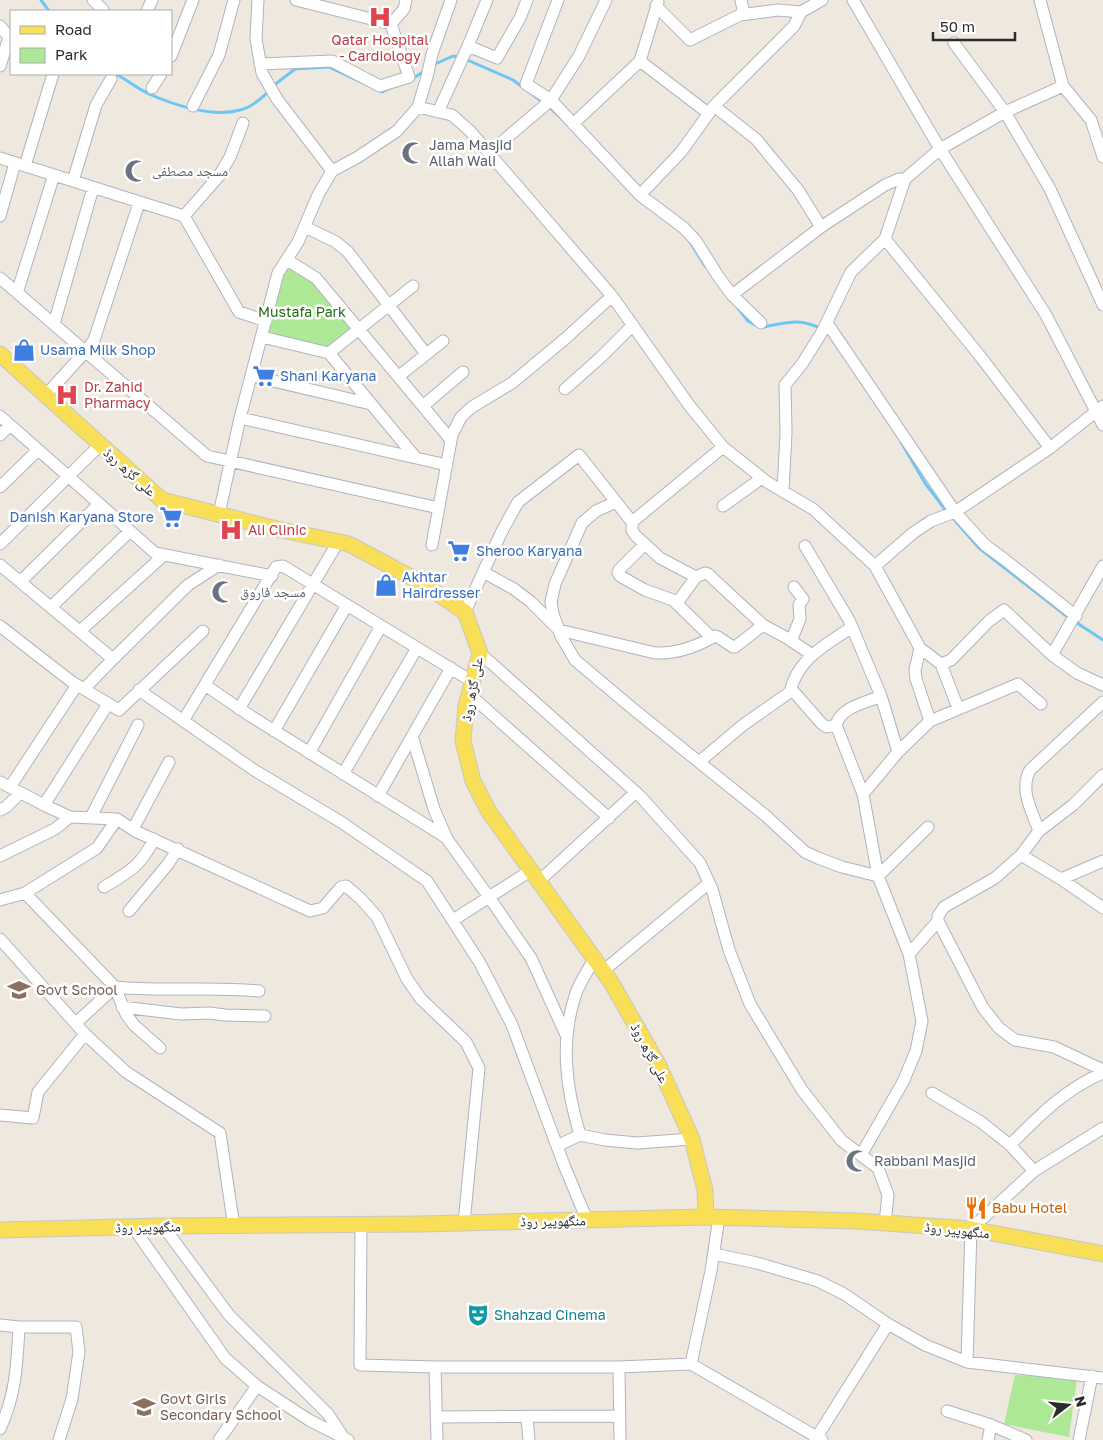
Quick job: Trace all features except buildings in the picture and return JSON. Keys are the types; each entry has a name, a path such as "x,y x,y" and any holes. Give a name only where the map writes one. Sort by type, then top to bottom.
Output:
{"main road":[{"name":"علی گڑھ روڈ","path":"0,354 162,500 349,544 420,582 465,612 480,653 466,706 464,740 473,781 488,812 611,982 660,1066 692,1139 712,1217"},
{"name":"منگھوپیر روڈ","path":"0,1230 163,1226 360,1225 712,1217 885,1223 970,1229 1103,1254"}],"street":[{"path":"93,0 105,7"},
{"path":"172,53 192,0"},
{"path":"193,106 219,55 234,0"},
{"path":"258,0 256,39 262,73 266,83 332,171"},
{"path":"296,0 391,24"},
{"path":"391,24 404,9 406,0"},
{"path":"218,514 240,418 278,273 298,242 318,195 332,171 358,157 397,130 418,107 432,54 451,0"},
{"path":"438,112 487,0"},
{"path":"467,49 496,58 520,18 527,0"},
{"path":"558,0 526,84 573,124 640,195 690,234 732,294 761,324"},
{"path":"489,153 548,102 579,56 606,0"},
{"path":"741,0 744,14"},
{"path":"640,195 681,152 711,109 794,26 801,12 822,0"},
{"path":"852,0 940,149 1046,315 1099,409 1103,425"},
{"path":"1040,0 1063,86 1090,120 1103,157"},
{"path":"573,124 640,61 658,3"},
{"path":"658,3 690,40 740,15 776,5 801,12"},
{"path":"260,64 332,61 380,86 409,76 391,24"},
{"path":"0,26 9,36 0,66"},
{"path":"954,43 1005,112 1050,189 1103,305"},
{"path":"640,61 756,139 798,190 822,227"},
{"path":"0,216 53,75"},
{"path":"152,88 160,75"},
{"path":"73,181 96,105 111,79"},
{"path":"783,491 786,433 785,385 802,364 825,327 851,272 885,239 905,179 940,149 1005,112 1063,86"},
{"path":"418,107 452,115 470,131 612,296 689,405 723,447 762,478 813,509 875,566 920,648 941,664 958,708"},
{"path":"1090,120 1103,117"},
{"path":"184,216 218,176 230,157 243,123"},
{"path":"0,158 184,216 239,312 266,321"},
{"path":"18,293 54,175"},
{"path":"732,294 822,227 892,181 905,179"},
{"path":"54,324 93,188"},
{"path":"45,396 94,340 139,202"},
{"path":"305,227 336,242 348,252 426,354"},
{"path":"885,239 980,356 1050,448"},
{"path":"287,260 316,278 451,440"},
{"path":"0,278 207,456 439,508"},
{"path":"328,353 412,286"},
{"path":"432,545 451,440 461,417 472,407 512,383 612,296"},
{"path":"565,389 633,325"},
{"path":"825,327 951,514 985,545 1074,619"},
{"path":"262,336 328,353 416,458"},
{"path":"399,376 443,341"},
{"path":"423,406 463,372"},
{"path":"252,376 371,404"},
{"path":"875,566 913,533 931,521 951,514 1050,448 1099,409"},
{"path":"0,416 155,553 272,576"},
{"path":"240,418 447,464"},
{"path":"0,435 10,425"},
{"path":"0,544 100,445"},
{"path":"632,522 723,447"},
{"path":"0,487 38,450"},
{"path":"465,612 500,533 518,502 578,455 632,522 632,530 644,545 660,558 696,577"},
{"path":"723,506 762,478"},
{"path":"616,502 596,511 582,522 555,584 551,602 559,630 575,660 766,816 805,852 842,867 878,876"},
{"path":"21,582 99,504"},
{"path":"51,607 130,531"},
{"path":"239,709 338,542"},
{"path":"644,545 619,570 620,576 639,586 666,596 677,603 712,638"},
{"path":"805,546 852,628 881,696 898,752"},
{"path":"80,631 164,555"},
{"path":"0,565 113,659"},
{"path":"0,810 6,807 10,787 81,687 113,659 188,585 219,565"},
{"path":"183,721 276,567 283,566 451,668 608,818"},
{"path":"1052,655 1103,566"},
{"path":"483,572 514,589 531,602 559,630 655,653 669,653 690,648 718,636 735,647 763,625"},
{"path":"677,603 696,577 705,573 708,574 763,625 811,654"},
{"path":"791,641 800,619 799,605 803,599 794,587"},
{"path":"274,731 347,605"},
{"path":"941,664 951,660 989,621 1004,610 1052,655 1077,673 1103,685"},
{"path":"0,626 81,687 119,710 203,631"},
{"path":"309,753 380,626"},
{"path":"699,762 743,725 790,692 792,683 811,654 852,628"},
{"path":"343,774 417,648"},
{"path":"920,648 915,670 916,679 930,721"},
{"path":"480,653 636,792 700,863 709,883 729,950 750,1004 802,1090 841,1140 878,1168 888,1196 885,1223"},
{"path":"378,796 451,668"},
{"path":"863,794 898,752 930,721 1018,684 1041,704"},
{"path":"205,685 239,709 447,839"},
{"path":"139,690 254,770 341,822 427,881 480,963 512,1025 587,1220"},
{"path":"790,692 794,692 822,724 827,727 836,725 842,714 847,710 881,696"},
{"path":"1039,831 1025,788 1026,778 1030,770 1103,702"},
{"path":"44,805 108,704"},
{"path":"91,817 138,725"},
{"path":"836,725 863,794 878,876 909,954 921,1007 922,1021 916,1052 903,1082 861,1155"},
{"path":"412,736 434,810 447,839 490,897 531,958 567,1037"},
{"path":"133,829 170,762"},
{"path":"1103,775 1073,804 1039,831 1020,855 995,878 944,907 938,916 938,921 983,1008 999,1028 1015,1040 1054,1047 1103,1071"},
{"path":"10,787 70,817 117,819 133,829 310,912 323,908 341,887 346,886 361,899 377,917 407,979 422,999 466,1042 479,1068 464,1223"},
{"path":"453,920 490,897 534,877 608,818 636,792"},
{"path":"0,856 54,829 70,817"},
{"path":"0,900 25,893 96,848 117,819"},
{"path":"878,876 928,827"},
{"path":"104,887 138,864 154,839"},
{"path":"129,911 178,849"},
{"path":"1020,855 1061,879 1103,908"},
{"path":"1061,879 1103,861"},
{"path":"603,971 709,883"},
{"path":"25,893 115,987 122,1007 134,1025 160,1048"},
{"path":"909,954 938,921"},
{"path":"0,940 85,1034 126,1072 220,1133 234,1227"},
{"path":"580,1135 571,1105 566,1073 567,1027 575,994 594,959"},
{"path":"76,1023 115,987 141,990 228,988 259,991"},
{"path":"122,1007 181,1014 209,1013 265,1016"},
{"path":"0,1115 33,1118 38,1092 85,1034"},
{"path":"1010,1146 1041,1114 1085,1080 1103,1071"},
{"path":"932,1094 982,1122 1010,1146 1034,1171"},
{"path":"967,1362 970,1229 1034,1171 1103,1128"},
{"path":"557,1146 580,1135 638,1144 692,1139"},
{"path":"691,1364 714,1254 712,1217"},
{"path":"360,1225 360,1365 434,1367 691,1364 818,1439 888,1324"},
{"path":"163,1226 228,1315 328,1414 345,1438"},
{"path":"133,1227 225,1358 257,1386 309,1420 345,1438"},
{"path":"714,1254 756,1263 818,1281 844,1294 888,1324 925,1345 967,1362 1097,1377 1079,1440"},
{"path":"0,1325 76,1327 79,1352 72,1399 59,1440"},
{"path":"0,1430 8,1411 17,1374 19,1327"},
{"path":"619,1366 620,1440"},
{"path":"434,1367 437,1440"},
{"path":"219,1440 257,1386"},
{"path":"947,1412 991,1425 1026,1440"},
{"path":"436,1417 619,1416"},
{"path":"527,1417 529,1440"},
{"path":"988,1440 991,1425"}],"green space":[{"name":"Mustafa Park","path":"287,260 316,278 359,328 329,353 262,337"},
{"path":"1015,1375 1077,1378 1069,1437 1004,1424"}],"waterway":[{"path":"41,0 48,10"},
{"path":"433,65 453,56 459,57"},
{"path":"465,59 513,80 548,106 563,120"},
{"path":"273,86 295,69 329,67 361,82"},
{"path":"412,79 426,70"},
{"path":"118,75 145,92 159,98 182,106 206,111 229,112 244,109 269,91"},
{"path":"378,90 382,92 390,88"},
{"path":"690,242 705,266"},
{"path":"738,308 748,321 757,326"},
{"path":"763,327 799,322 822,329"},
{"path":"901,442 925,483 947,512"},
{"path":"951,516 979,548 1069,618"},
{"path":"1074,621 1103,640"}],"place":[{"name":"Qatar Hospital - Cardiology","path":"380,17"},
{"name":"Jama Masjid Allah Wali","path":"413,153"},
{"name":"مسجد مصطفی","path":"136,171"},
{"name":"Usama Milk Shop","path":"24,350"},
{"name":"Shani Karyana","path":"264,376"},
{"name":"Dr. Zahid Pharmacy","path":"67,395"},
{"name":"Danish Karyana Store","path":"171,517"},
{"name":"Ali Clinic","path":"231,530"},
{"name":"Sheroo Karyana","path":"459,551"},
{"name":"Akhtar Hairdresser","path":"386,585"},
{"name":"مسجد فاروق","path":"223,592"},
{"name":"Govt School","path":"19,990"},
{"name":"Rabbani Masjid","path":"857,1161"},
{"name":"Babu Hotel","path":"976,1208"},
{"name":"Shahzad Cinema","path":"478,1315"},
{"name":"Govt Girls Secondary School","path":"144,1407"}]}
